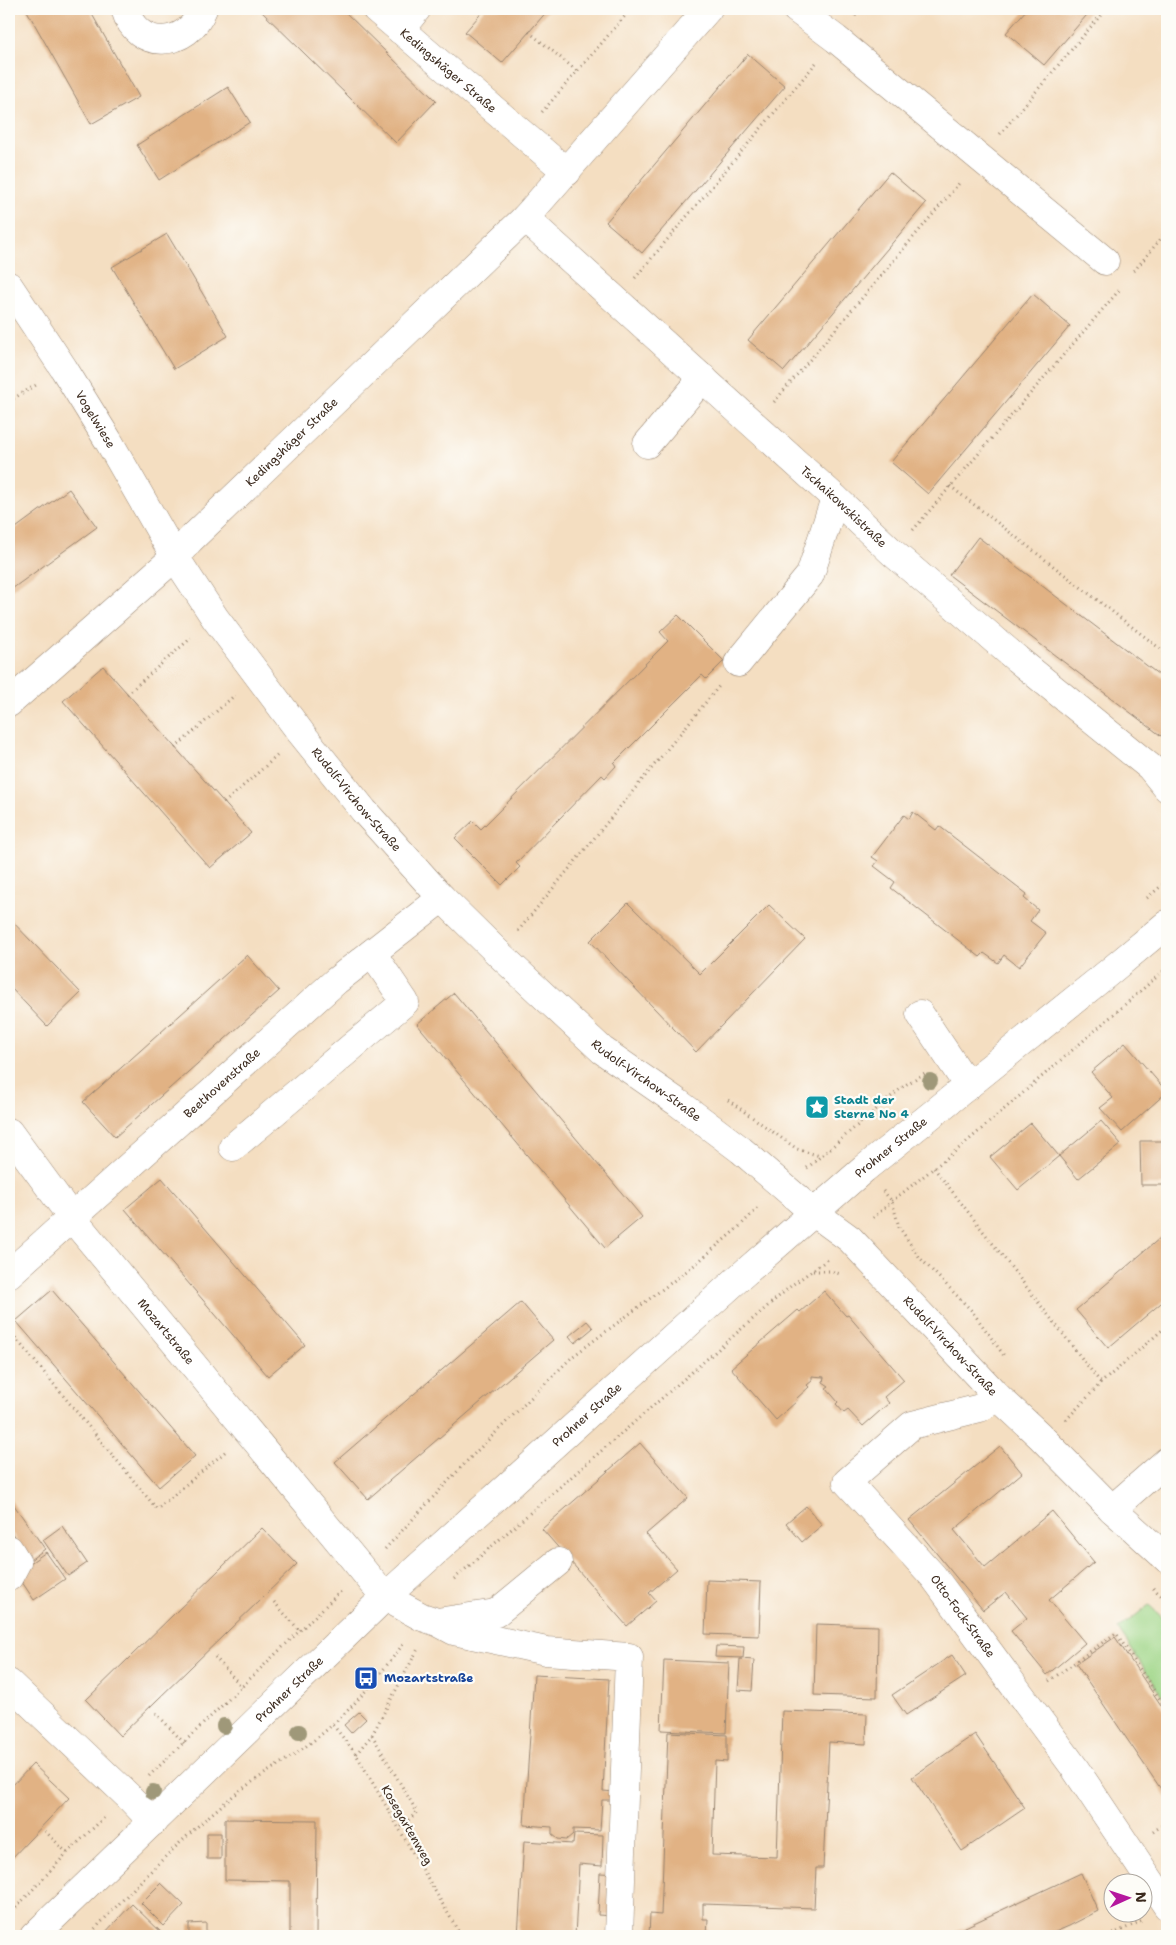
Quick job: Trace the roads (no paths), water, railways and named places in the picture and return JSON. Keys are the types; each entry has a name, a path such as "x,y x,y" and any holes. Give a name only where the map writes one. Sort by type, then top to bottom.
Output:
{"street":[{"path":"125,9 130,22 140,32 152,38 165,40 178,38 189,31 198,20 203,9"},
{"name":"Kedingshäger Straße","path":"376,9 566,172"},
{"path":"400,30 417,9"},
{"name":"Kedingshäger Straße","path":"9,703 176,557 190,540 525,218 708,9"},
{"path":"796,9 836,39 1105,261"},
{"name":"Tschaikowskistraße","path":"525,218 755,425 893,553 1017,659 1150,768 1167,788"},
{"name":"Vogelwiese","path":"9,286 103,432 176,557"},
{"path":"647,444 703,378"},
{"path":"738,663 810,575 835,498"},
{"name":"Rudolf-Virchow-Straße","path":"176,557 215,618 301,733 364,811 442,898 602,1050 677,1102 741,1150 813,1212 850,1239 998,1397 1039,1435 1112,1509 1167,1559"},
{"name":"Beethovenstraße","path":"9,1274 336,981 442,898"},
{"name":"Prohner Straße","path":"34,1936 385,1597 813,1212 1167,924"},
{"path":"233,1147 405,1002 372,953"},
{"path":"920,1014 968,1086"},
{"name":"Mozartstraße","path":"9,1132 72,1218 385,1597"},
{"name":"Otto-Fock-Straße","path":"998,1397 980,1408 912,1425 847,1482 933,1576 1024,1698 1074,1767 1159,1912"},
{"path":"1112,1509 1167,1462"},
{"path":"9,1548 17,1562 9,1577"},
{"path":"426,1621 496,1613 558,1562"},
{"path":"385,1597 426,1621 454,1631 546,1651 629,1657 619,1936"},
{"path":"9,1683 153,1822"}],"place":[{"name":"Stadt der Sterne No 4","path":"817,1107"},
{"name":"Mozartstraße","path":"366,1678"}]}
